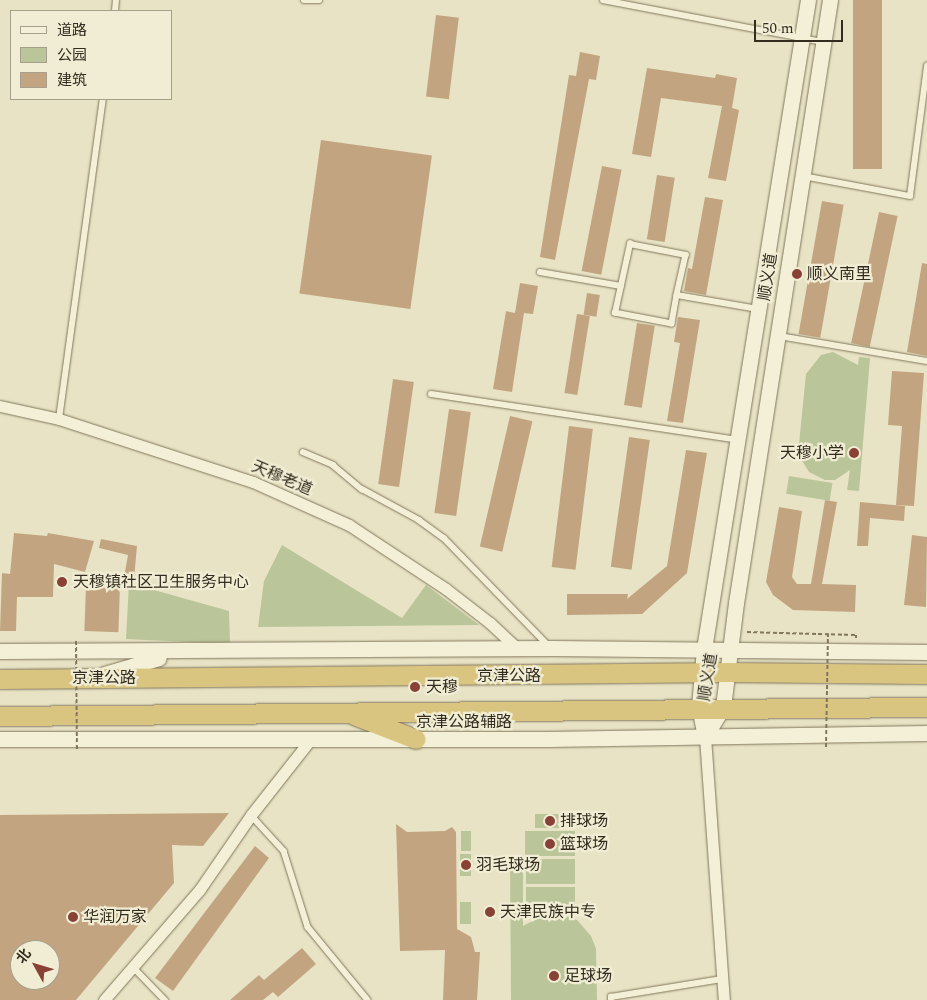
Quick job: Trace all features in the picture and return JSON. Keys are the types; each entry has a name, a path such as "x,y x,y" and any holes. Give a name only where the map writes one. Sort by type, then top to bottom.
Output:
{"highway":[{"name":"京津公路","path":"0,679 701,672 927,674"},
{"name":"京津公路","path":"0,716 698,707 927,707"},
{"path":"346,712 416,739"}],"street":[{"name":"顺义道","path":"705,737 698,707 704,649 808,0"},
{"name":"顺义道","path":"705,737 723,707 732,632 776,340 830,0"},
{"path":"753,340 776,340"},
{"name":"天穆老道","path":"0,406 59,419 253,482 349,525 446,589 490,623 517,648"},
{"path":"0,651 552,648 927,652"},
{"path":"94,677 140,663 202,650"},
{"name":"京津公路辅路","path":"0,739 310,740 927,733"},
{"path":"705,737 724,1000"},
{"path":"104,1000 134,968 200,889 251,815 310,740"}],"lane":[{"path":"304,0 319,0"},
{"path":"603,0 823,42"},
{"path":"801,176 910,196 927,66"},
{"path":"59,419 103,100"},
{"path":"630,244 686,255 677,295 672,324 615,313 630,244"},
{"path":"540,272 621,286"},
{"path":"677,295 758,309"},
{"path":"776,340 927,361"},
{"path":"431,394 737,440"},
{"path":"303,452 333,465 362,489 419,520 444,538 552,648"},
{"path":"251,815 284,851 308,927 368,1000"},
{"path":"134,968 165,1000"},
{"path":"611,1000 611,997 722,979"}],"path":[{"path":"732,632 856,635"},
{"path":"826,747 828,635"},
{"path":"76,641 77,750"}],"green space":[{"path":"833,352 858,365 859,357 870,358 859,491 847,490 850,470 835,480 825,480 809,472 798,454 806,374 821,355"},
{"path":"789,476 832,483 830,501 786,494"},
{"path":"282,545 402,618 426,585 479,625 258,627 264,581"},
{"path":"129,583 229,611 230,644 126,639"},
{"name":"排球场","path":"535,814 565,814 565,828 535,828"},
{"path":"461,831 471,831 471,851 461,851"},
{"name":"篮球场","path":"525,831 575,831 575,856 525,856"},
{"name":"羽毛球场","path":"460,854 471,854 471,876 460,876"},
{"name":"篮球场","path":"526,859 575,859 575,884 526,884"},
{"path":"510,860 523,860 523,926 544,915 558,913 577,920 591,936 596,949 597,1000 511,1000"},
{"name":"篮球场","path":"526,887 575,887 575,912 526,912"},
{"name":"羽毛球场","path":"460,902 471,902 471,924 460,924"}],"building":[{"path":"853,0 882,0 882,169 853,169"},
{"path":"436,15 459,18 449,99 426,96"},
{"path":"580,52 600,56 596,80 589,79 555,260 540,257 569,75 576,76"},
{"path":"647,68 715,78 716,74 737,78 732,108 739,110 726,181 708,178 722,106 661,98 651,157 632,154"},
{"path":"321,140 432,156 410,309 299,293"},
{"path":"602,166 622,170 601,275 582,271"},
{"path":"657,175 675,178 665,242 647,239"},
{"path":"705,197 723,200 706,295 684,291 688,268 692,269"},
{"path":"822,201 844,205 820,338 799,334"},
{"path":"879,212 898,216 870,347 851,343"},
{"path":"922,263 927,264 927,356 907,352"},
{"path":"520,283 538,286 533,314 524,313 512,392 493,389 506,311 515,313"},
{"path":"587,293 600,295 596,317 584,315"},
{"path":"577,314 590,316 577,395 564,393"},
{"path":"678,317 700,320 683,423 667,421 680,343 674,342"},
{"path":"637,323 655,326 642,408 624,405"},
{"path":"892,371 924,373 914,506 896,505 902,426 888,425"},
{"path":"393,379 414,382 399,487 378,484"},
{"path":"449,409 471,412 456,516 434,513"},
{"path":"510,416 532,421 502,552 480,547"},
{"path":"569,426 593,429 576,570 552,567"},
{"path":"629,437 650,440 632,570 611,567"},
{"path":"686,450 707,453 687,573 642,614 567,615 567,594 628,594 627,599 667,566"},
{"path":"825,500 837,502 822,584 856,585 855,612 793,610 773,595 766,582 779,507 802,511 792,577 797,584 811,584"},
{"path":"860,502 905,506 904,521 870,518 868,546 857,546"},
{"path":"14,533 47,536 48,533 94,541 85,572 54,564 53,597 17,597 16,631 0,631 2,573 10,574"},
{"path":"912,535 927,537 926,607 904,605"},
{"path":"101,539 137,546 134,579 124,577 128,555 99,548"},
{"path":"86,585 120,586 118,632 84,631"},
{"name":"华润万家","path":"229,813 203,846 172,845 174,883 76,1000 0,1000 0,815"},
{"path":"396,824 407,832 445,831 452,827 456,832 457,929 471,937 475,952 480,952 477,1000 443,1000 445,950 400,951"},
{"path":"255,846 269,858 173,991 155,978"},
{"path":"302,948 316,964 278,997 273,992 263,1000 230,1000 259,975 264,980"}],"place":[{"name":"顺义南里","path":"797,274"},
{"name":"天穆小学","path":"854,453"},
{"name":"天穆镇社区卫生服务中心","path":"62,582"},
{"name":"天穆","path":"415,687"},
{"name":"排球场","path":"550,821"},
{"name":"篮球场","path":"550,844"},
{"name":"羽毛球场","path":"466,865"},
{"name":"天津民族中专","path":"490,912"},
{"name":"华润万家","path":"73,917"},
{"name":"足球场","path":"554,976"}]}
